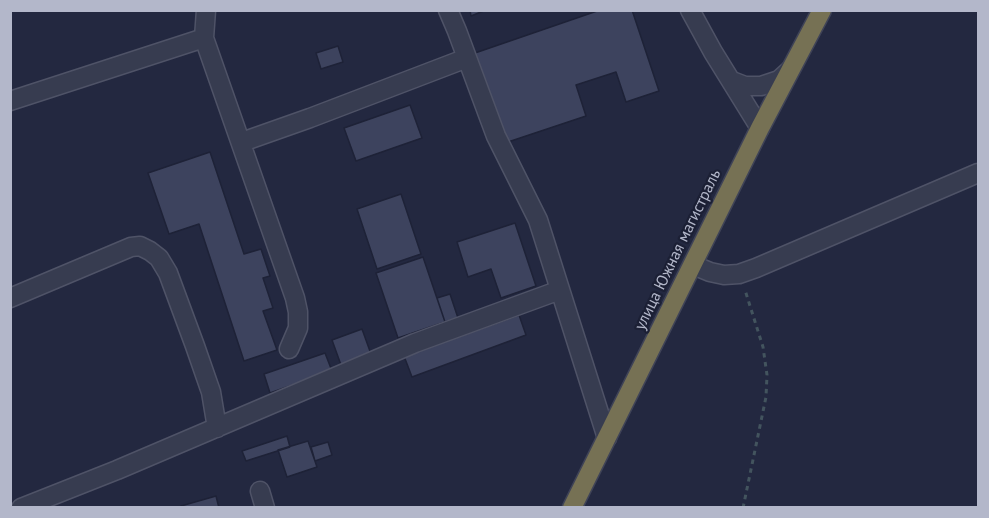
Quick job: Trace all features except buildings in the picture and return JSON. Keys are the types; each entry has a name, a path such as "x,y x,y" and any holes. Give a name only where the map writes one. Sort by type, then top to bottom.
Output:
{"highway":[{"name":"улица Южная магистраль","path":"572,507 760,128 822,10"}],"lane":[{"path":"206,10 204,38 295,298 298,327 289,349"},
{"path":"448,10 496,136 538,220 607,438"},
{"path":"690,10 760,128"},
{"path":"10,101 204,38"},
{"path":"242,142 467,58"},
{"path":"732,81 745,86 761,86 779,80 790,70"},
{"path":"693,265 724,275 739,274 978,173"},
{"path":"10,298 131,247 140,246 150,251 159,258 168,273 211,392 217,428"},
{"path":"21,507 117,470 415,343 560,290"}],"path":[{"path":"739,274 763,347 767,375 766,397 743,507"}]}
